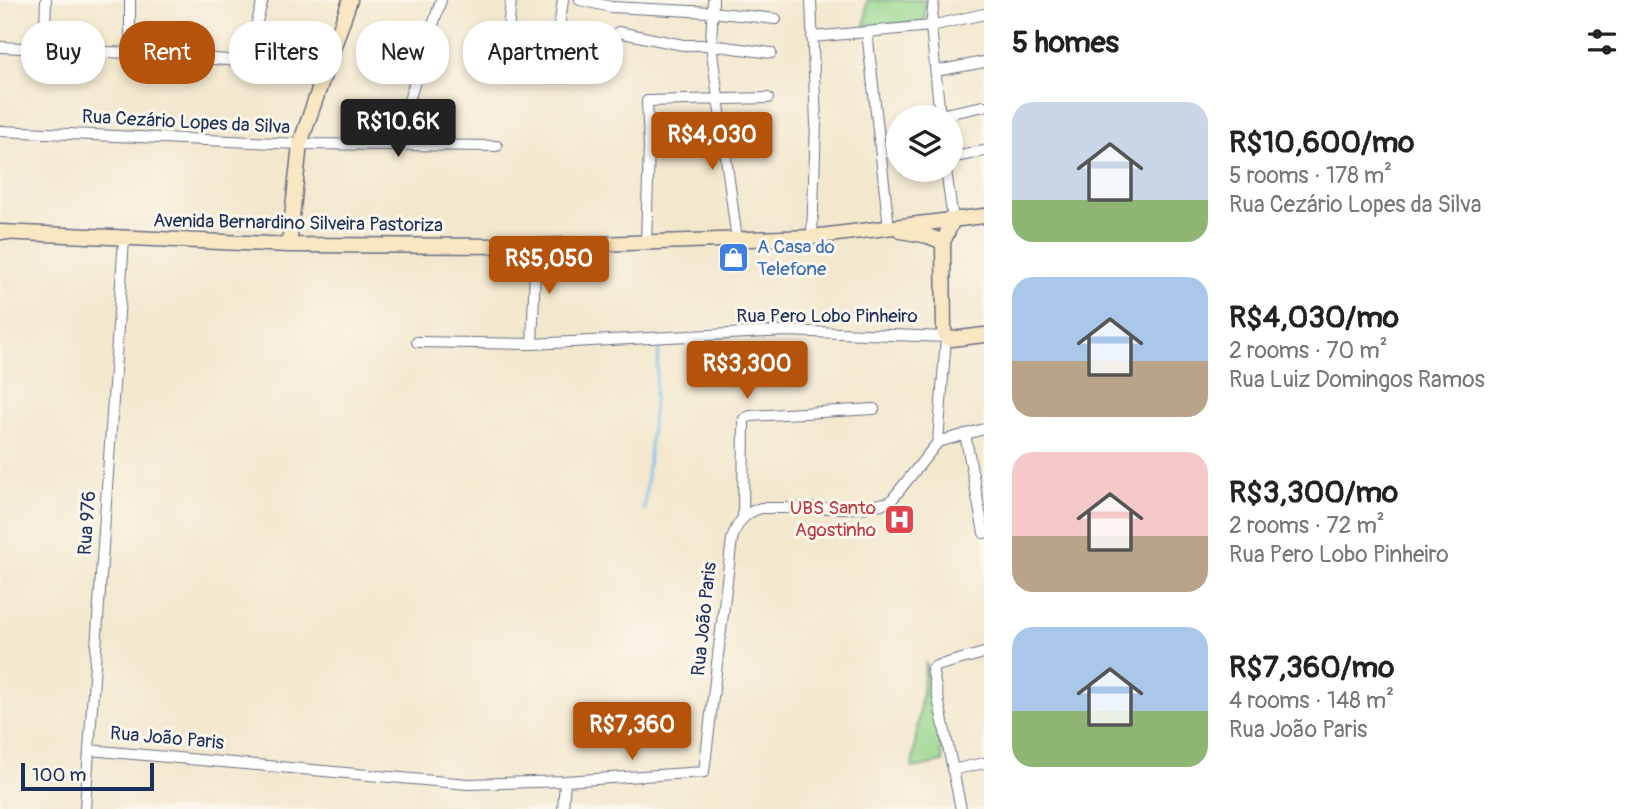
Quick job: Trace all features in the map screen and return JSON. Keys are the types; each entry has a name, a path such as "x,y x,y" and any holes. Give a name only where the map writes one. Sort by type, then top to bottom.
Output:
{"main road":[{"path":"342,21 350,0"},
{"path":"289,245 300,144 319,84"},
{"name":"Avenida Bernardino Silveira Pastoriza","path":"0,232 289,245 536,246 812,237 984,216"},
{"path":"946,337 943,242 953,220"},
{"name":"Avenida Bernardino Silveira Pastoriza","path":"889,228 943,242"},
{"name":"Rua Pero Lobo Pinheiro","path":"946,337 955,339 984,335"}],"street":[{"path":"45,21 46,0"},
{"path":"130,0 130,21"},
{"path":"256,21 262,0"},
{"path":"395,144 441,0"},
{"path":"511,0 507,42 552,49 556,48 563,0"},
{"path":"580,0 611,6 776,19"},
{"path":"713,0 711,45 737,240"},
{"path":"811,0 816,124 812,237"},
{"path":"934,0 931,26 939,105"},
{"path":"812,37 931,26 984,15"},
{"path":"867,32 889,228"},
{"path":"623,33 683,45 711,45 771,52"},
{"path":"0,47 21,48"},
{"path":"936,71 984,62"},
{"path":"646,243 649,146 647,101 768,98"},
{"path":"963,111 984,106"},
{"name":"Rua Cezário Lopes da Silva","path":"0,131 300,144 498,146"},
{"path":"963,155 984,151"},
{"path":"948,182 953,220"},
{"name":"Rua 976","path":"85,809 124,239"},
{"path":"533,344 536,246"},
{"name":"Rua Pero Lobo Pinheiro","path":"417,342 533,344 786,331 946,337"},
{"path":"743,517 750,511 761,508 861,508 890,502 938,442 946,337"},
{"path":"743,517 744,419 750,416 874,409"},
{"path":"938,442 984,429"},
{"path":"965,434 984,533"},
{"name":"Rua João Paris","path":"89,750 468,784 704,772 732,539 743,517"},
{"path":"961,809 932,669 984,653"},
{"path":"952,770 984,763"},
{"path":"563,809 565,781"}],"green space":[{"path":"867,0 926,0 924,22 865,27"},
{"path":"926,662 943,762 912,768"}],"waterway":[{"path":"644,510 659,349"}],"place":[{"name":"A Casa do Telefone","path":"734,258"},
{"name":"UBS Santo Agostinho","path":"899,519"}]}
